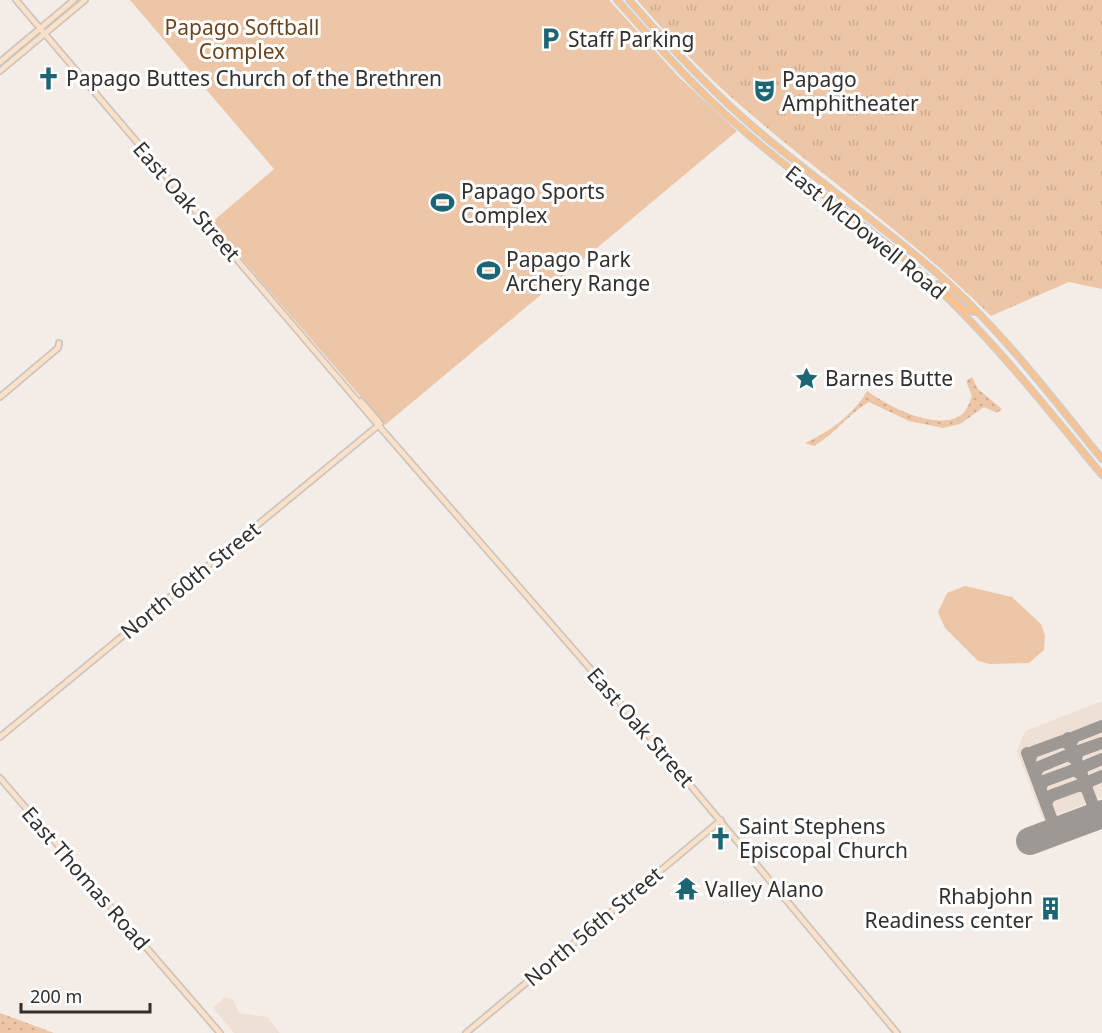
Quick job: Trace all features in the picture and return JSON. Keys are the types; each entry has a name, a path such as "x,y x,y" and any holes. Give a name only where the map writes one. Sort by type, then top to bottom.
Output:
{"main road":[{"name":"East McDowell Road","path":"617,0 683,73 743,131 921,273 1001,354 1102,475"},
{"name":"East McDowell Road","path":"629,0 690,66 739,114 940,276 1025,365 1102,459"},
{"path":"921,273 927,274 965,310 976,312"}],"street":[{"name":"East Oak Street","path":"16,0 721,820 897,1033"},
{"path":"0,62 74,0"},
{"path":"0,71 85,0"},
{"path":"0,397 58,348 59,343"},
{"name":"North 60th Street","path":"0,737 380,424"},
{"name":"East Thomas Road","path":"0,778 220,1033"},
{"name":"North 56th Street","path":"466,1033 721,820"}],"shaded area":[{"path":"1102,701 1102,797 1043,820 1017,751 1025,731"},
{"path":"225,997 233,1000 239,1013 267,1017 280,1033 234,1033 213,1008"}],"green space":[{"name":"Papago Sports Complex","path":"130,0 609,0 678,76 737,131 385,425 211,223 274,169"},
{"path":"637,0 1102,0 1102,289 1069,282 991,316 932,262 732,97 690,57"},
{"path":"972,377 978,389 1002,409 997,413 984,407 960,424 943,428 909,421 869,402 814,446 805,443 840,422 855,408 867,391 898,409 922,418 946,420 956,418 965,411 970,402 972,396 966,381"},
{"path":"965,586 1012,597 1041,624 1045,635 1044,650 1029,663 990,664 978,661 945,628 938,612 947,593"},
{"path":"0,1013 54,1033 0,1033"}],"taxiway":[{"path":"1030,759 1033,752 1063,741 1070,745 1074,737 1102,726"},
{"path":"1068,738 1097,816"},
{"path":"1035,774 1039,767 1068,755 1075,759 1079,751 1102,743"},
{"path":"1027,753 1056,831"},
{"path":"1040,788 1044,781 1074,770 1081,774 1083,767 1102,759"},
{"path":"1046,803 1050,796 1080,785 1086,788 1088,782 1102,776"}],"runway":[{"path":"1030,841 1102,814"}],"place":[{"name":"Staff Parking","path":"550,39"},
{"name":"Papago Buttes Church of the Brethren","path":"48,78"},
{"name":"Papago Amphitheater","path":"764,91"},
{"name":"Papago Sports Complex","path":"443,203"},
{"name":"Papago Park Archery Range","path":"488,271"},
{"name":"Barnes Butte","path":"807,378"},
{"name":"Saint Stephens Episcopal Church","path":"721,838"},
{"name":"Valley Alano","path":"687,889"},
{"name":"Rhabjohn Readiness center","path":"1051,908"}],"park label":[{"name":"Papago Softball Complex","path":"242,39"}]}
